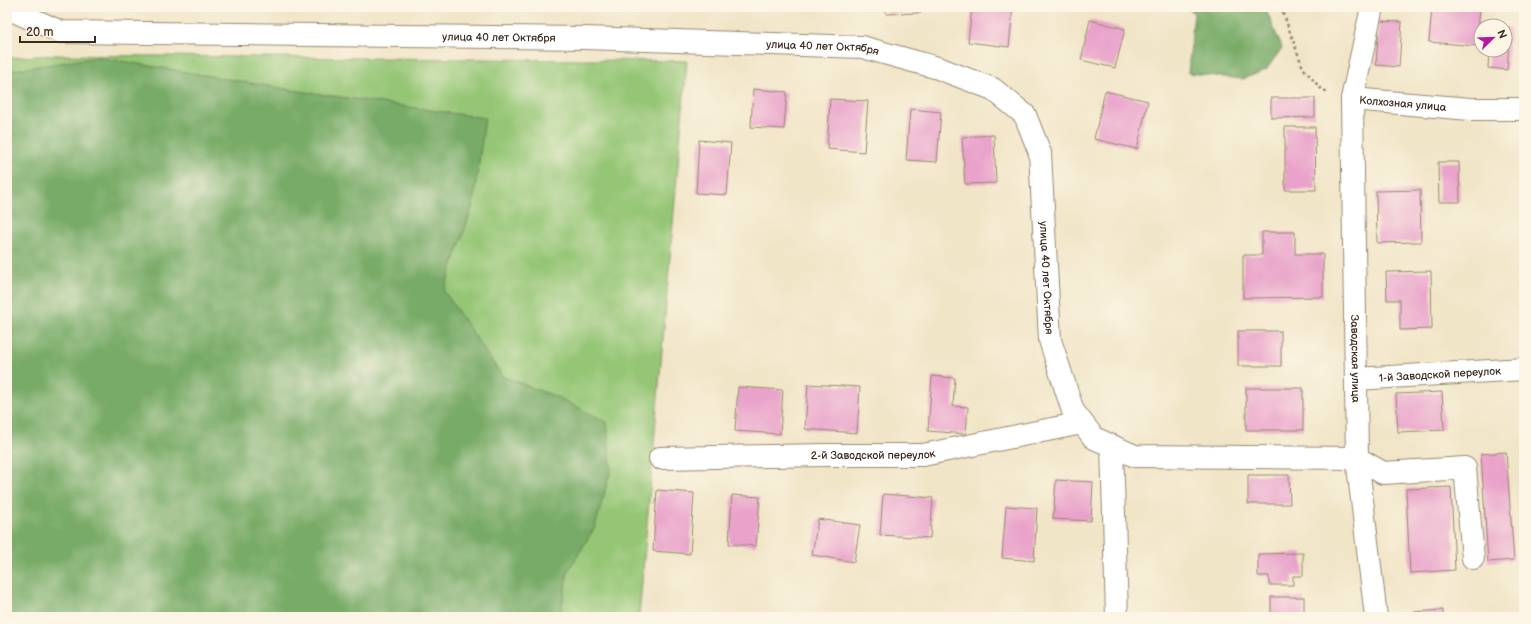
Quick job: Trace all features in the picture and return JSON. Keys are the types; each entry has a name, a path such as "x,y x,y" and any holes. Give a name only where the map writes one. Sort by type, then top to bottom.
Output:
{"street":[{"name":"Колхозная улица","path":"1372,7 1352,99 1470,109 1524,108"},
{"name":"улица 40 лет Октября","path":"7,8 61,32 584,38 862,47 938,68 992,89 1025,115 1040,153 1050,340 1073,411 1094,438 1135,456 1357,458"},
{"name":"Заводская улица","path":"1352,99 1357,458 1376,617"},
{"name":"1-й Заводской переулок","path":"1356,379 1524,369"},
{"name":"2-й Заводской переулок","path":"660,458 826,455 923,456 1082,423"},
{"path":"1112,446 1117,617"},
{"path":"1357,458 1383,473 1465,468 1473,558"}],"path":[{"path":"1281,7 1303,68 1322,90 1352,99"}],"green space":[{"path":"1186,7 1265,7 1282,48 1266,70 1243,79 1188,73 1194,13"},
{"path":"53,55 687,61 639,617 7,617 7,58"},
{"path":"98,57 292,90 485,118 473,205 444,291 502,376 559,398 607,422 611,469 595,527 568,571 560,617 7,617 7,71"}],"building":[{"path":"886,7 920,7 921,13 886,14"},
{"path":"972,7 1013,7 1009,47 968,42"},
{"path":"1432,7 1480,7 1479,18 1473,18 1473,46 1429,42"},
{"path":"1090,20 1125,29 1115,68 1081,60"},
{"path":"1379,21 1402,22 1399,67 1376,65"},
{"path":"1489,58 1508,58 1507,70 1488,68"},
{"path":"753,89 787,92 784,129 751,127"},
{"path":"1105,91 1148,101 1137,149 1094,139"},
{"path":"1271,98 1315,98 1315,117 1271,118"},
{"path":"830,99 868,101 864,152 827,149"},
{"path":"910,109 941,112 937,162 906,160"},
{"path":"1285,127 1315,127 1316,190 1285,190"},
{"path":"994,135 996,183 965,184 962,137"},
{"path":"699,140 731,143 727,195 696,193"},
{"path":"1438,162 1459,162 1460,202 1439,202"},
{"path":"1420,190 1421,242 1377,243 1376,191"},
{"path":"1262,232 1295,232 1295,254 1323,254 1323,297 1243,298 1243,255 1262,255"},
{"path":"1431,271 1432,329 1400,330 1400,300 1387,300 1386,272"},
{"path":"1238,331 1281,331 1281,366 1238,366"},
{"path":"932,376 955,378 953,406 968,407 966,434 928,431"},
{"path":"808,384 860,387 857,433 805,429"},
{"path":"738,387 783,390 780,434 735,431"},
{"path":"1246,388 1303,388 1303,430 1246,430"},
{"path":"1442,392 1444,430 1398,432 1396,394"},
{"path":"1506,452 1514,560 1488,562 1481,454"},
{"path":"1248,475 1289,475 1290,504 1248,504"},
{"path":"1056,480 1093,482 1091,521 1053,519"},
{"path":"1451,487 1455,570 1410,573 1406,489"},
{"path":"657,490 694,493 690,554 653,551"},
{"path":"883,494 933,498 930,538 880,535"},
{"path":"732,495 760,497 756,546 729,544"},
{"path":"1006,506 1037,508 1034,561 1002,558"},
{"path":"818,519 860,525 854,562 812,555"},
{"path":"1303,553 1303,576 1293,576 1293,585 1269,585 1269,576 1258,576 1258,554"},
{"path":"1271,597 1304,597 1304,617 1271,617"},
{"path":"1443,610 1443,617 1413,617 1413,612"}]}
